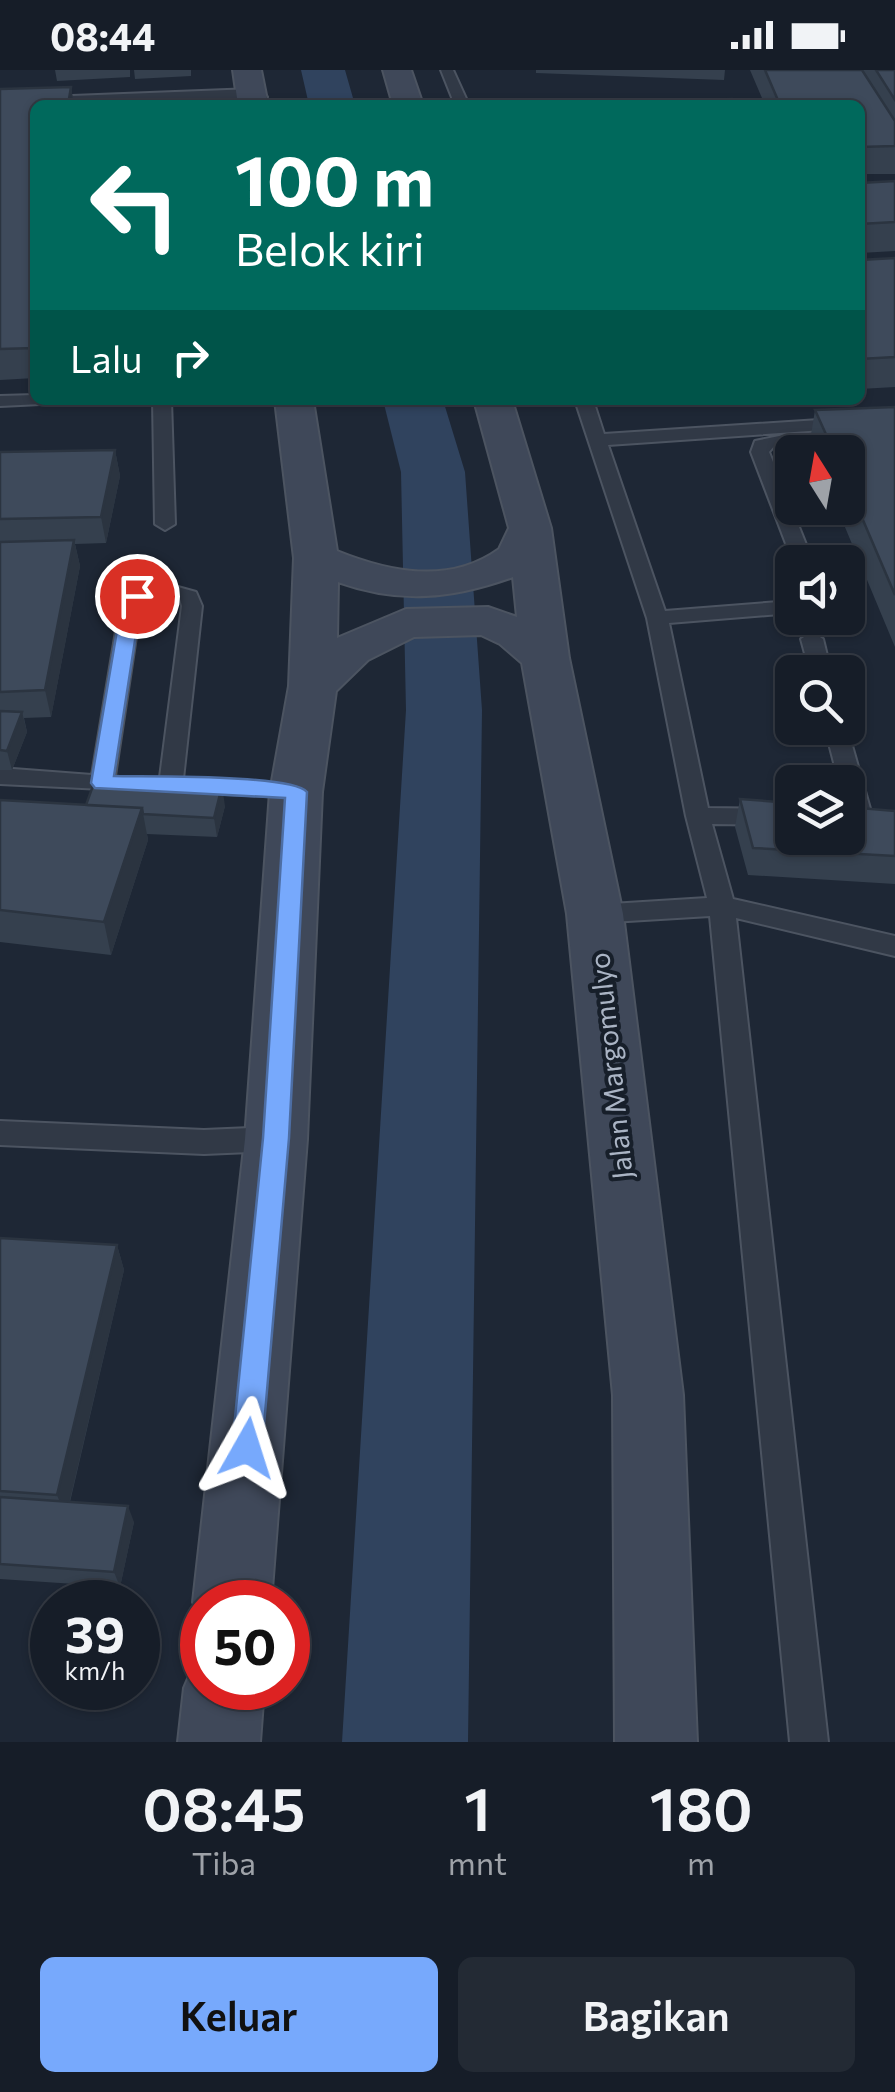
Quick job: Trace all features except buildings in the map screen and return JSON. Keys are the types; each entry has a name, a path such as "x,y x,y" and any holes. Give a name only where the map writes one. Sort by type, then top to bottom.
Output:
{"main road":[{"path":"397,70 406,100"},
{"path":"234,1580 276,1138 296,792 332,668 339,568 295,405"},
{"name":"Jalan Margomulyo","path":"494,405 531,646 595,914 648,1395 656,1742"},
{"path":"339,568 392,585 429,586 471,579 518,546"},
{"path":"332,668 388,629 420,622 488,621 531,646"},
{"path":"219,1742 222,1710"}],"street":[{"path":"120,100 251,91"}],"lane":[{"path":"447,70 460,100"},
{"path":"0,401 30,400"},
{"path":"162,405 165,524"},
{"path":"586,405 657,618 698,816 722,906 809,1742"},
{"path":"599,440 895,420"},
{"path":"796,545 760,452 761,445 771,440 895,433"},
{"path":"102,783 132,601 159,590 178,590 189,596 192,606 171,785"},
{"path":"657,618 775,608"},
{"path":"812,639 816,655"},
{"path":"0,776 296,792"},
{"path":"698,816 775,817"},
{"path":"595,914 722,906 895,946"},
{"path":"0,1133 204,1142 276,1138"}],"waterway":[{"path":"323,70 331,100"},
{"path":"405,1742 444,710 433,472 414,405"}],"route":[{"path":"137,596 132,601 102,783 240,786 296,792 276,1138 247,1448"}]}
